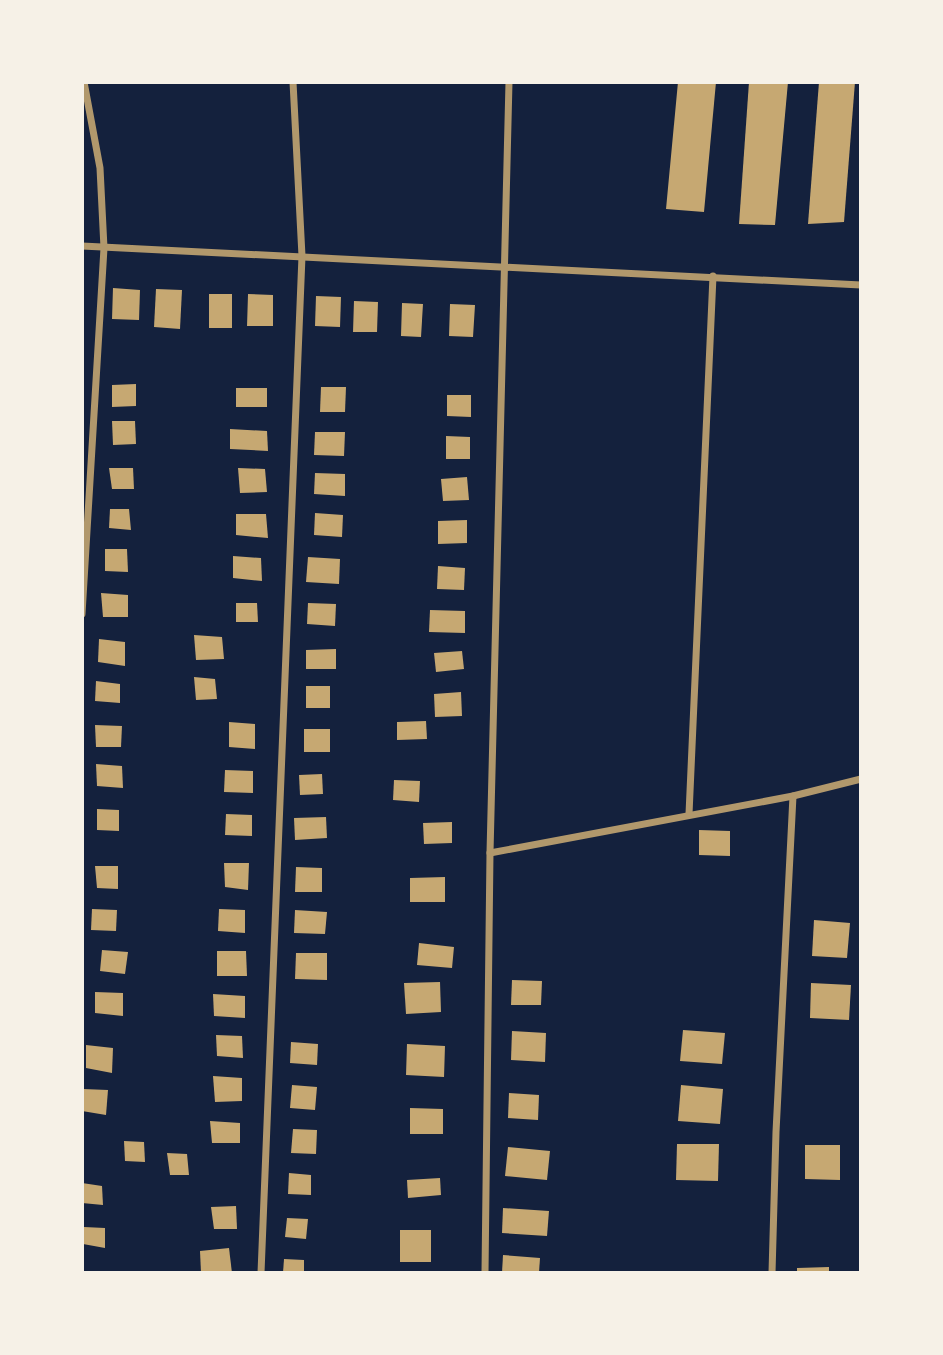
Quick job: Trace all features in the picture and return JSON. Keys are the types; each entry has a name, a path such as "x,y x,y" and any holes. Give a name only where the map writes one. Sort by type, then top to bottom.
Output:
{"street":[{"path":"82,614 104,248 100,168 84,82"},
{"path":"261,1273 302,256 293,82"},
{"path":"485,1273 490,853 509,82"},
{"path":"82,246 861,285"},
{"path":"689,814 713,276"},
{"path":"490,853 793,796 861,779"},
{"path":"772,1273 776,1132 793,796"}],"building":[{"path":"678,82 716,82 704,212 666,209"},
{"path":"749,82 788,82 775,225 739,224"},
{"path":"819,82 855,82 844,222 808,224"},
{"path":"113,288 140,290 139,320 112,319"},
{"path":"156,289 182,290 180,329 154,327"},
{"path":"209,294 232,294 232,328 209,328"},
{"path":"248,294 273,295 273,326 247,326"},
{"path":"316,296 341,297 340,327 315,326"},
{"path":"354,301 378,302 377,332 353,332"},
{"path":"402,303 423,304 421,337 401,336"},
{"path":"450,304 475,305 473,337 449,336"},
{"path":"136,384 136,406 112,407 112,385"},
{"path":"321,387 346,387 345,412 320,412"},
{"path":"236,388 267,388 267,407 236,407"},
{"path":"447,395 471,395 471,417 447,416"},
{"path":"112,421 135,421 136,444 113,445"},
{"path":"230,429 267,431 268,451 230,449"},
{"path":"315,432 345,432 344,456 314,455"},
{"path":"446,436 470,437 470,459 446,459"},
{"path":"109,468 133,468 134,489 112,489"},
{"path":"238,468 265,469 267,492 240,493"},
{"path":"315,473 345,474 345,496 314,494"},
{"path":"467,477 469,500 443,501 441,479"},
{"path":"110,509 129,509 131,530 109,528"},
{"path":"315,513 343,515 342,537 314,535"},
{"path":"236,514 266,514 268,538 236,535"},
{"path":"467,520 467,543 438,544 438,521"},
{"path":"105,549 127,549 128,572 105,571"},
{"path":"233,556 261,558 262,581 233,578"},
{"path":"308,557 340,559 339,584 306,582"},
{"path":"438,566 465,568 464,590 437,589"},
{"path":"101,593 128,595 128,617 103,617"},
{"path":"236,603 257,603 258,622 236,622"},
{"path":"308,603 336,604 335,626 307,624"},
{"path":"430,610 465,611 465,633 429,632"},
{"path":"194,635 222,637 224,659 196,660"},
{"path":"99,639 125,642 125,666 98,662"},
{"path":"336,649 336,669 306,669 306,650"},
{"path":"462,651 464,669 436,672 434,653"},
{"path":"194,677 215,679 217,699 196,700"},
{"path":"96,681 120,684 120,703 95,701"},
{"path":"306,686 330,686 330,708 306,708"},
{"path":"461,692 462,716 435,717 434,694"},
{"path":"426,721 427,739 397,740 397,722"},
{"path":"229,722 255,724 255,749 229,747"},
{"path":"95,725 122,726 121,747 96,747"},
{"path":"304,729 330,729 330,752 304,752"},
{"path":"96,764 122,766 123,788 97,786"},
{"path":"225,770 253,771 253,793 224,792"},
{"path":"322,774 323,794 300,795 299,775"},
{"path":"394,780 420,781 419,802 393,800"},
{"path":"97,809 119,810 119,831 97,830"},
{"path":"226,814 252,815 252,836 225,835"},
{"path":"326,817 327,838 295,840 294,818"},
{"path":"452,822 452,843 424,844 423,823"},
{"path":"699,830 730,831 730,856 699,855"},
{"path":"224,863 249,863 248,890 225,887"},
{"path":"95,866 118,866 118,889 97,888"},
{"path":"296,867 322,868 322,892 295,892"},
{"path":"445,877 445,902 410,902 410,878"},
{"path":"92,909 117,910 116,931 91,930"},
{"path":"219,909 245,910 245,933 218,931"},
{"path":"295,910 327,912 325,934 294,933"},
{"path":"814,920 850,923 847,958 812,956"},
{"path":"419,943 454,947 452,968 417,965"},
{"path":"102,950 128,952 125,974 100,971"},
{"path":"217,951 246,951 247,976 217,976"},
{"path":"296,953 327,953 327,980 295,979"},
{"path":"512,980 542,981 541,1005 511,1005"},
{"path":"440,982 441,1012 406,1014 404,983"},
{"path":"811,983 851,985 849,1020 810,1018"},
{"path":"95,992 123,993 123,1016 95,1013"},
{"path":"213,994 245,996 245,1018 214,1016"},
{"path":"683,1030 725,1033 722,1064 680,1061"},
{"path":"512,1031 546,1033 545,1062 511,1060"},
{"path":"216,1035 242,1036 243,1058 217,1056"},
{"path":"291,1042 318,1044 317,1065 290,1063"},
{"path":"407,1044 445,1046 444,1077 406,1075"},
{"path":"86,1045 113,1048 112,1073 86,1068"},
{"path":"213,1076 242,1078 242,1101 215,1102"},
{"path":"292,1085 317,1087 315,1110 290,1108"},
{"path":"681,1085 723,1089 720,1124 678,1121"},
{"path":"83,1089 108,1090 106,1115 82,1111"},
{"path":"509,1093 539,1095 538,1120 508,1118"},
{"path":"410,1108 443,1109 443,1134 410,1134"},
{"path":"210,1121 240,1123 240,1143 212,1143"},
{"path":"293,1129 317,1130 316,1154 291,1153"},
{"path":"124,1141 144,1142 145,1162 125,1161"},
{"path":"677,1144 719,1144 718,1181 676,1180"},
{"path":"805,1145 840,1145 840,1180 805,1179"},
{"path":"508,1147 550,1151 547,1180 505,1176"},
{"path":"167,1153 187,1154 189,1175 170,1175"},
{"path":"289,1173 311,1175 311,1195 288,1194"},
{"path":"440,1178 441,1195 408,1198 407,1180"},
{"path":"82,1183 102,1186 103,1205 82,1203"},
{"path":"236,1206 237,1229 214,1229 211,1207"},
{"path":"503,1208 549,1211 547,1236 502,1233"},
{"path":"287,1218 308,1219 306,1239 285,1237"},
{"path":"84,1227 105,1228 105,1248 83,1244"},
{"path":"400,1230 431,1230 431,1262 400,1262"},
{"path":"229,1248 232,1273 201,1273 200,1251"},
{"path":"503,1255 540,1258 539,1273 502,1273"},
{"path":"284,1259 304,1260 304,1273 283,1273"},
{"path":"829,1267 829,1273 797,1273 797,1268"}]}
